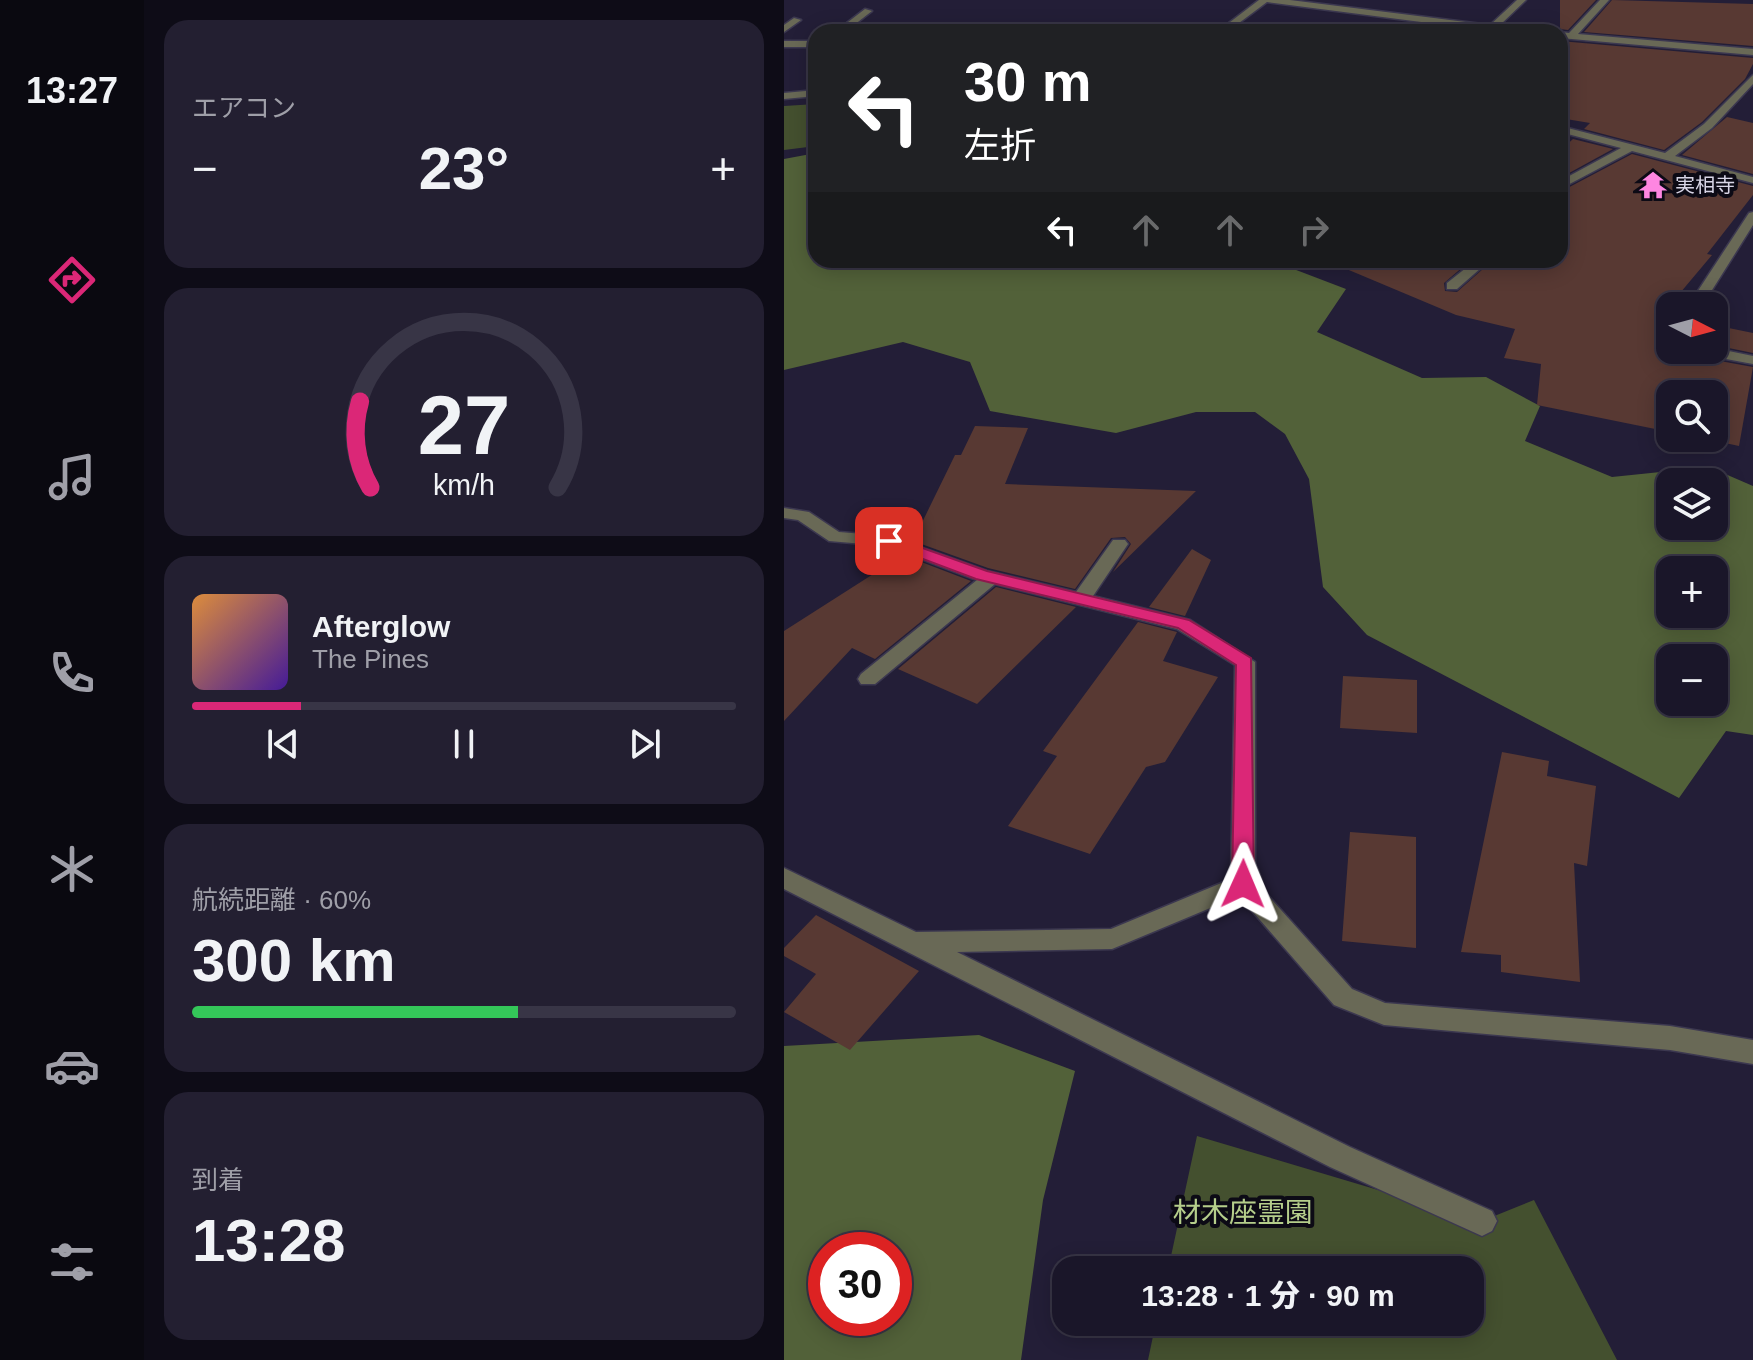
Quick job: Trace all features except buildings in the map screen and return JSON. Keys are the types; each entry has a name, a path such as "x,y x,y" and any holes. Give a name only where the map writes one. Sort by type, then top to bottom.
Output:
{"street":[{"path":"1232,24 1264,0"},
{"path":"1270,0 1457,24"},
{"path":"1362,13 1384,0"},
{"path":"1495,24 1522,0"},
{"path":"1568,33 1605,0"},
{"path":"850,24 868,11"},
{"path":"784,29 797,20"},
{"path":"1568,35 1753,52"},
{"path":"784,44 808,44"},
{"path":"1666,158 1708,126 1753,78"},
{"path":"784,96 808,94"},
{"path":"1568,131 1753,180"},
{"path":"1568,182 1630,148"},
{"path":"1704,292 1753,216"},
{"path":"1452,286 1474,268"},
{"path":"1728,355 1753,360"},
{"path":"784,513 803,516 835,537 889,541 992,577 1183,624 1245,662 1243,884 1343,997 1384,1014 1670,1038 1753,1052"},
{"path":"1081,599 1119,544"},
{"path":"868,679 992,577"},
{"path":"784,878 1340,1157 1482,1221"},
{"path":"914,942 1112,939 1243,884"}],"green space":[{"path":"808,104 808,147 784,150 784,106"},
{"path":"808,154 808,268 1291,268 1346,289 1317,332 1422,378 1486,377 1540,406 1525,441 1612,477 1656,472 1656,540 1728,540 1728,475 1753,486 1753,735 1726,731 1679,798 1367,635 1323,587 1309,479 1285,434 1255,412 1196,412 1116,433 990,411 970,362 903,342 784,370 784,159"},
{"path":"979,1035 1075,1071 1043,1200 1021,1360 784,1360 784,1046"},
{"name":"材木座霊園","path":"1197,1136 1482,1221 1534,1200 1617,1360 1148,1360 1153,1336 1484,1336 1484,1256 1171,1256"}],"place":[{"name":"実相寺","path":"1653,185"}],"route":[{"path":"889,541 982,575 1183,624 1245,662 1243,884"}]}
